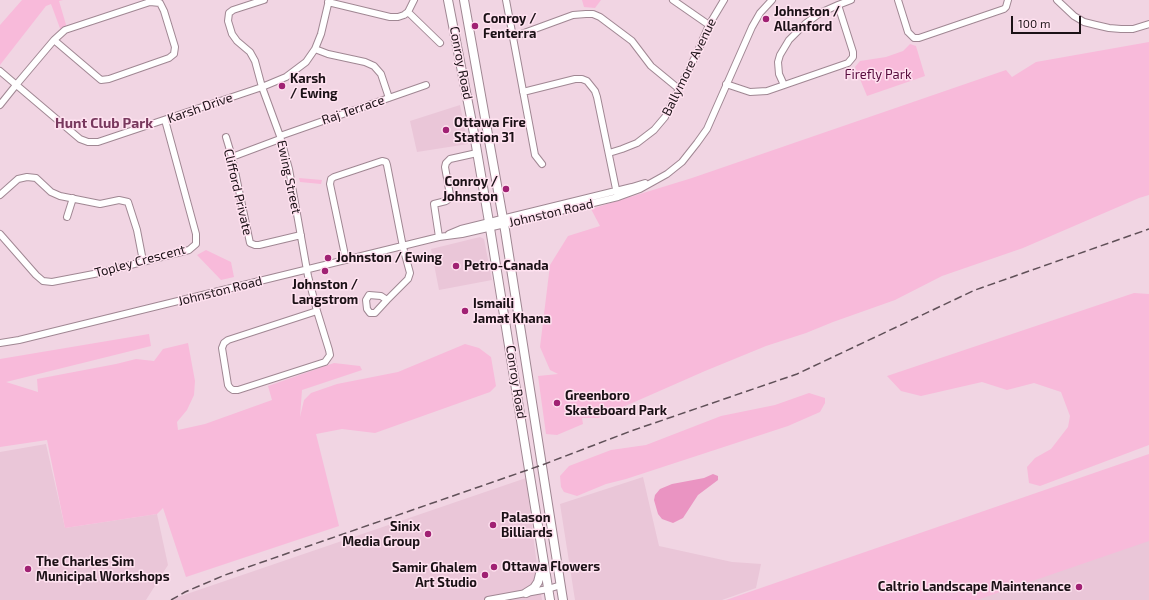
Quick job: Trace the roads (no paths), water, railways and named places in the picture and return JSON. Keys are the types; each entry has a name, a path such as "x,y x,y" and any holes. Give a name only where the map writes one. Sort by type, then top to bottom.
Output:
{"main road":[{"name":"Conroy Road","path":"448,0 490,224 550,600"},
{"name":"Conroy Road","path":"464,0 504,221 563,600"},
{"path":"473,128 487,126"},
{"path":"526,593 534,588 538,582 543,557"}],"street":[{"name":"Ewing Street","path":"264,0 233,10 229,13 228,22 232,34 237,41 250,52 255,61 262,87 280,138 289,169 307,269 330,355 325,362 238,390 233,390 230,388 228,385 223,356 222,348 224,343 228,340 317,311"},
{"path":"329,1 390,17 398,17 408,12 414,0"},
{"path":"506,0 535,155 542,164"},
{"path":"673,0 709,25"},
{"name":"Ballymore Avenue","path":"608,153 637,143 654,130 665,117 709,25 724,0"},
{"name":"Johnston Road","path":"0,343 19,340 403,246 439,237 461,228 504,221 617,194 660,178 682,162 707,129 752,27 770,0"},
{"path":"784,85 778,69 778,62 783,49 789,40 805,24 820,13 851,0"},
{"path":"898,0 908,32 914,38 919,38 1004,9 1008,0"},
{"path":"1058,0 1074,16 1084,22 1096,26 1121,29 1149,24"},
{"name":"Karsh Drive","path":"0,71 80,139 88,142 98,142 262,87 286,77 306,62 315,49 321,34 329,1"},
{"path":"0,105 54,40 65,30 150,2 160,3 164,11 175,47 174,54 169,58 109,79 100,80 54,40"},
{"path":"726,84 746,91 767,91 848,63 852,60 853,52 838,5"},
{"path":"408,12 440,43"},
{"path":"513,37 573,15 594,14 632,41 650,66 679,89"},
{"path":"315,49 328,54 365,62 374,66 381,74 389,98"},
{"path":"523,92 575,79 587,81 595,91 597,97 617,194"},
{"name":"Raj Terrace","path":"232,157 426,85"},
{"name":"Topley Crescent","path":"0,234 36,275 44,281 52,282 99,273 189,250 196,244 196,234 165,120"},
{"name":"Clifford Private","path":"226,137 232,157 250,242 255,245 259,245 301,235"},
{"path":"439,237 434,204 446,201 450,195 445,167 446,163 450,159 477,153"},
{"path":"346,260 330,184 331,179 382,161 386,162 410,273 408,279 387,300"},
{"path":"0,195 18,179 27,176 36,178 51,192 60,196 100,204 119,200 128,202 137,230 143,261"},
{"path":"67,217 73,198"},
{"path":"488,600 548,589 561,585"}],"railway":[{"path":"171,600 185,592 225,575 542,465 631,431 797,374 975,290 1149,229"}],"place":[{"name":"Johnston / Allanford","path":"766,19"},
{"name":"Conroy / Fenterra","path":"475,26"},
{"name":"Karsh / Ewing","path":"282,86"},
{"name":"Ottawa Fire Station 31","path":"446,130"},
{"name":"Conroy / Johnston","path":"506,189"},
{"name":"Johnston / Ewing","path":"328,258"},
{"name":"Petro-Canada","path":"456,266"},
{"name":"Johnston / Langstrom","path":"325,271"},
{"name":"Ismaili Jamat Khana","path":"465,311"},
{"name":"Greenboro Skateboard Park","path":"557,403"},
{"name":"Palason Billiards","path":"493,525"},
{"name":"Sinix Media Group","path":"428,534"},
{"name":"Ottawa Flowers","path":"494,567"},
{"name":"The Charles Sim Municipal Workshops","path":"28,569"},
{"name":"Samir Ghalem Art Studio","path":"485,575"},
{"name":"Caltrio Landscape Maintenance","path":"1079,587"}],"district":[{"name":"Hunt Club Park","path":"104,123"}],"park label":[{"name":"Firefly Park","path":"878,75"}]}
